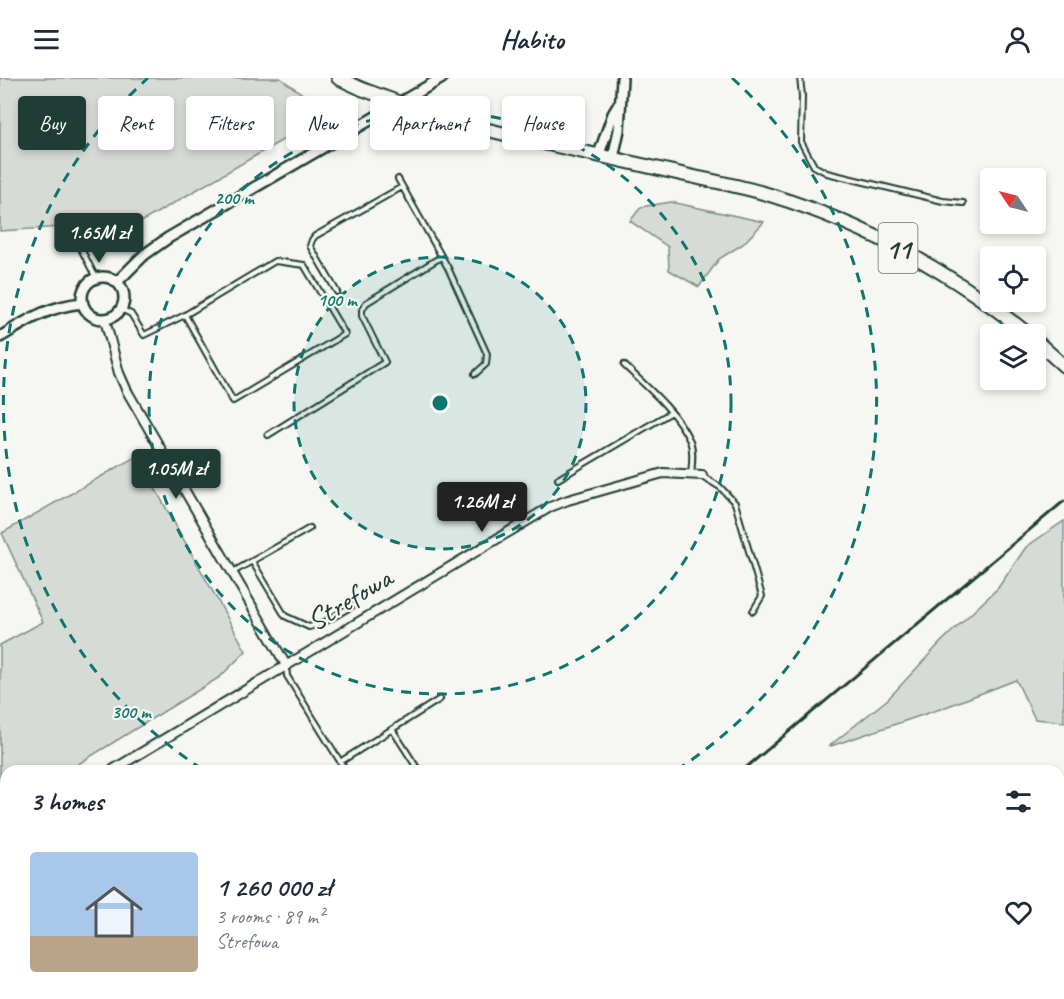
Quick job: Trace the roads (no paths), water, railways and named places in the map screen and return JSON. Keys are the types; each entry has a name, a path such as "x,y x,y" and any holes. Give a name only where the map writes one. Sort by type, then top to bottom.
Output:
{"highway":[{"name":"11","path":"339,78 362,89 438,117 768,195 845,222 898,247 943,273 1015,324"},
{"path":"1046,350 1064,366"}],"street":[{"path":"117,282 144,255 168,238 442,78"},
{"path":"614,158 619,130 622,78"},
{"path":"599,154 613,114 619,104"},
{"path":"105,277 117,282 124,294 121,309 112,318 105,320 91,316 82,303 83,290 88,283 96,278 105,277"},
{"path":"0,337 35,316 59,306 82,303"},
{"name":"Strefowa","path":"105,320 119,373 127,391 286,665"},
{"name":"Strefowa","path":"121,765 550,507 663,473 702,475"}],"lane":[{"path":"800,78 801,142 814,166 827,173 943,201 963,203"},
{"path":"398,179 441,257 487,354 486,364 475,374"},
{"path":"337,292 310,246 312,240 402,187"},
{"path":"75,237 96,278"},
{"path":"268,435 385,362 362,316 362,310 366,303 441,257"},
{"path":"121,309 131,314 144,335 185,315 275,261 304,265 345,334 233,400 185,315"},
{"path":"624,365 670,412 690,442 693,457 691,475"},
{"path":"558,479 670,412"},
{"path":"702,475 720,486 735,503 762,596 753,611"},
{"path":"232,573 310,528"},
{"path":"252,561 285,616 309,627 323,623 352,606"},
{"path":"286,665 287,676 342,765"},
{"path":"340,762 440,699"},
{"path":"392,729 415,765"}],"railway":[{"path":"749,765 1064,501"}]}
